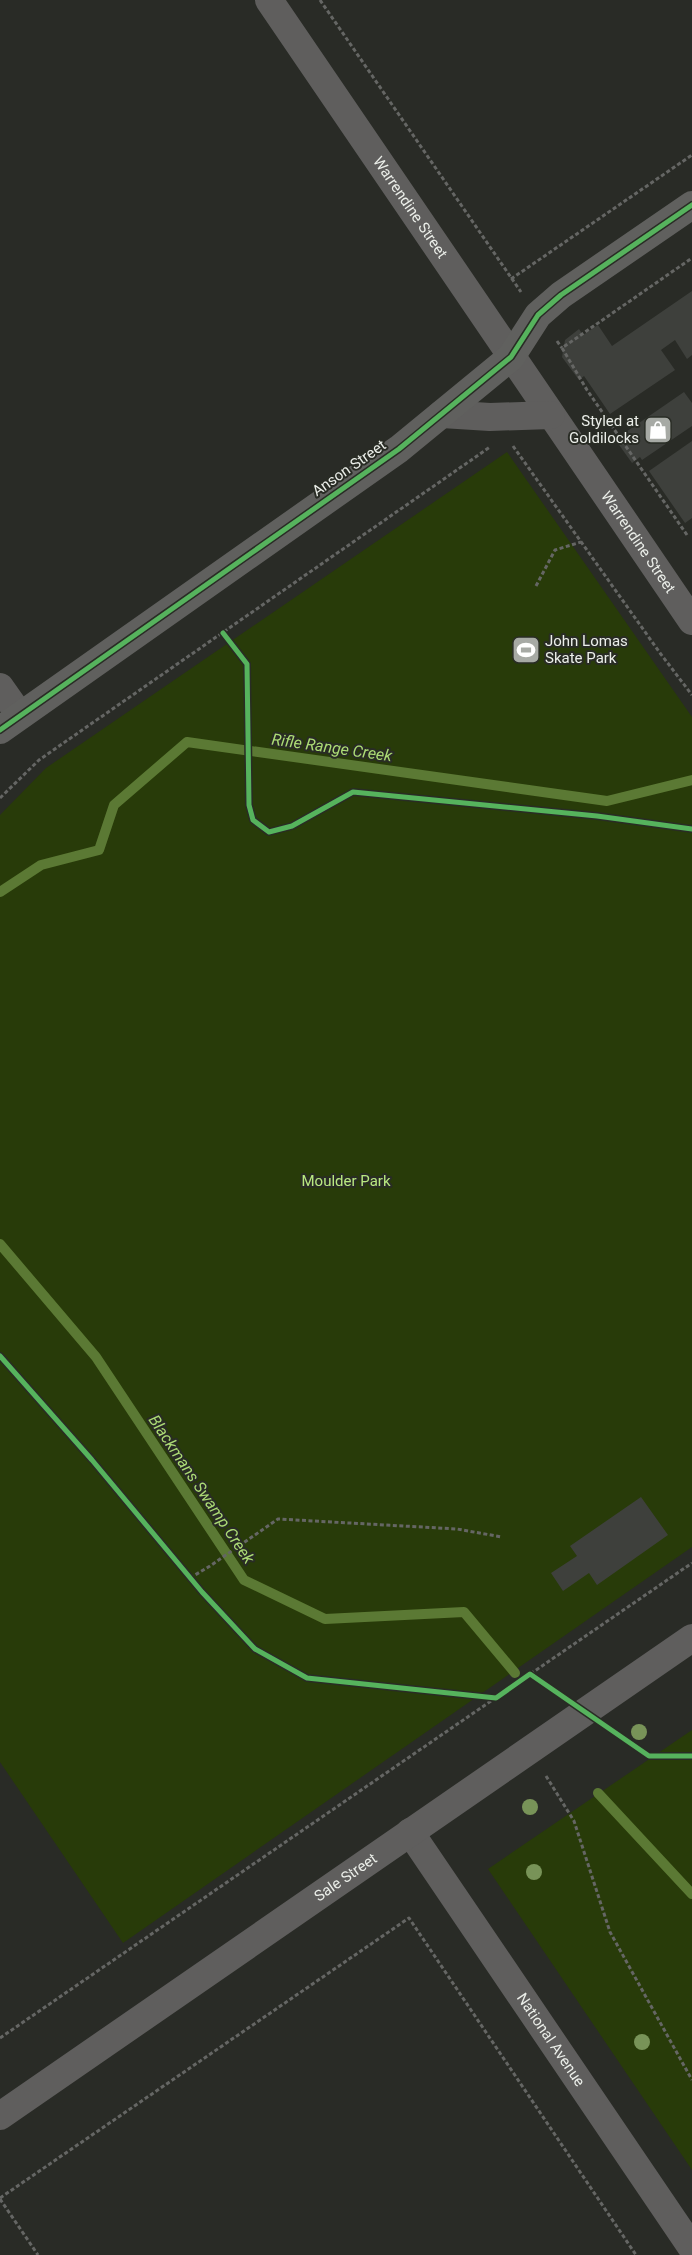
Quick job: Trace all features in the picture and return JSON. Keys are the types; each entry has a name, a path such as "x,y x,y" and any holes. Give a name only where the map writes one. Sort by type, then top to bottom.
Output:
{"street":[{"name":"Warrendine Street","path":"269,0 692,622"},
{"name":"Anson Street","path":"9,722 399,448 511,357 538,315 561,296 692,205"},
{"path":"442,414 490,417 551,415"},
{"path":"0,687 9,722"},
{"name":"Sale Street","path":"0,2116 692,1638"},
{"name":"National Avenue","path":"410,1832 692,2248"}],"path":[{"path":"320,0 511,279 562,348 587,390 687,535"},
{"path":"511,279 692,155"},
{"path":"562,348 692,258"},
{"path":"511,442 692,695"},
{"path":"0,798 39,760 492,446"},
{"path":"536,586 555,550 581,542"},
{"path":"222,632 228,640"},
{"path":"0,1356 92,1460 190,1578 254,1650 307,1678 496,1698"},
{"path":"190,1578 278,1519 457,1529 502,1537"},
{"path":"0,2038 692,1563"},
{"path":"530,1674 538,1680"},
{"path":"529,1750 574,1821 610,1932 692,2080"},
{"path":"38,2255 0,2199 409,1918 636,2255"}],"green space":[{"name":"Moulder Park","path":"507,452 692,717 692,1547 123,1943 0,1762 0,815 46,768"},
{"path":"692,1730 692,2170 488,1869"}],"building":[{"path":"692,291 692,355 687,359 675,340 661,350 675,370 610,414 584,376 579,380 562,357 565,340 579,329 583,335 598,325 612,346"},
{"name":"Styled at Goldilocks","path":"684,392 692,403 692,426 642,460 640,457 632,463 617,442 625,436 623,434"},
{"path":"692,441 692,518 685,523 649,471"},
{"path":"641,1497 668,1535 597,1585 589,1573 563,1591 551,1573 577,1556 570,1546"}],"waterway":[{"name":"Rifle Range Creek","path":"0,892 41,865 99,850 114,805 187,742 607,801 692,780"},
{"name":"Blackmans Swamp Creek","path":"0,1244 96,1357 244,1580 325,1619 464,1612 515,1673"},
{"name":"Blackmans Swamp Creek","path":"598,1793 692,1894"}],"cycle path":[{"path":"0,730 399,449 511,357 538,315 561,295 692,205"},
{"path":"223,633 247,664 249,805 253,820 269,832 292,826 353,792 597,816 692,829"},
{"path":"0,1356 92,1460 202,1592 255,1649 307,1678 496,1698 530,1674 649,1756 692,1756"}],"place":[{"name":"Styled at Goldilocks","path":"658,430"},
{"name":"John Lomas Skate Park","path":"526,650"}]}
